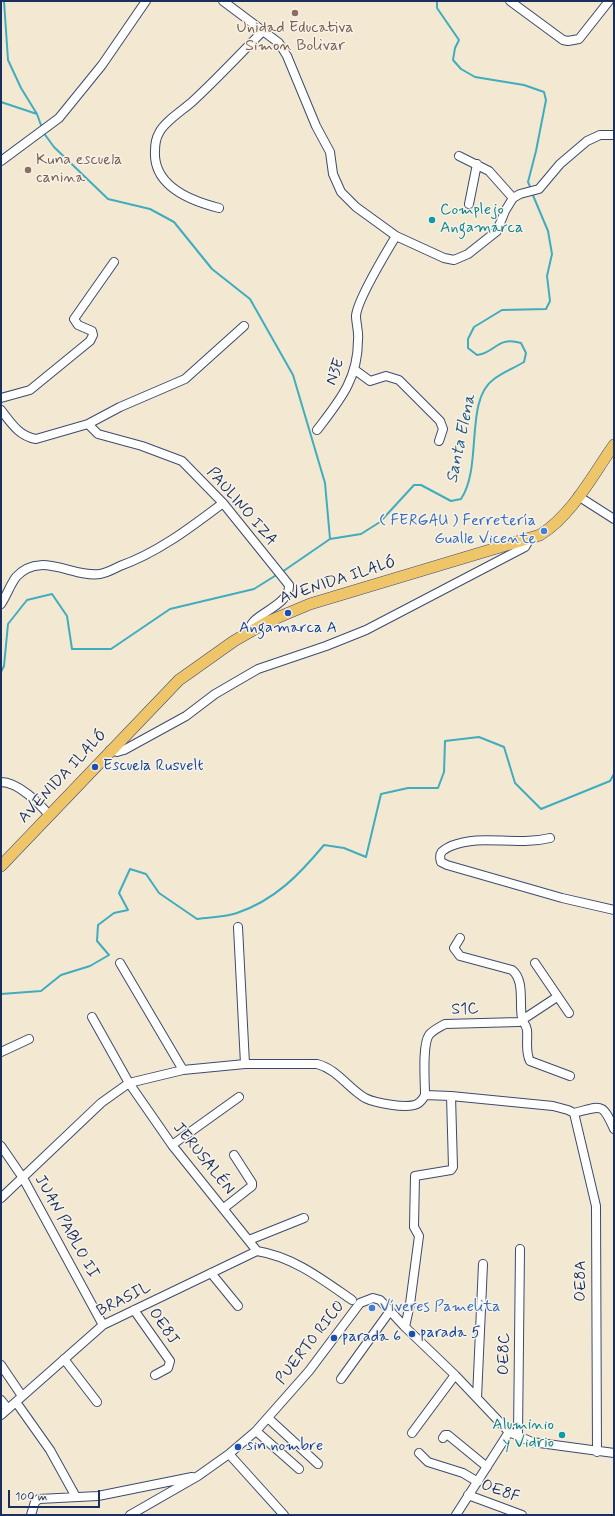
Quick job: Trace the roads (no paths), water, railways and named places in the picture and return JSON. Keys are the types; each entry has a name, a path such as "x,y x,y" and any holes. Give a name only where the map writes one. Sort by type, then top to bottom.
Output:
{"main road":[{"name":"AVENIDA ILALÓ","path":"1,866 110,750 179,680 217,651 247,633 310,604 529,540 553,527 564,516 614,446"}],"street":[{"path":"1,161 38,136 59,118 102,65 146,1"},
{"path":"223,1 279,43 287,56 316,126 330,152 333,174 341,192 356,207 396,236 444,258 454,260 468,254 497,231 505,211 513,198 520,194 539,188 560,164 588,141 600,135 614,135"},
{"path":"510,1 558,37 568,41 579,39 609,1"},
{"path":"219,208 199,203 182,194 165,180 156,165 156,139 160,130 204,91 263,31"},
{"path":"459,156 489,171 513,198"},
{"path":"469,204 477,164"},
{"name":"N3E","path":"317,430 349,387 355,370 358,341 356,315 379,265 396,236"},
{"path":"1,398 30,390 90,341 93,335 92,331 78,325 74,318 114,262"},
{"path":"1,410 27,438 36,439 88,424 120,407 185,379 244,326"},
{"path":"355,370 370,380 386,376 399,380 440,421 443,429 439,441"},
{"name":"PAULINO IZA","path":"88,424 98,434 142,446 182,461 223,503 289,585 290,589 285,597 254,621 247,633"},
{"path":"578,496 614,519"},
{"path":"1,604 16,578 24,570 52,565 80,572 100,574 139,560 175,538 223,503"},
{"path":"110,750 117,752 124,750 186,716 215,694 258,669 326,646 366,630 525,547 529,540"},
{"path":"1,782 12,784 28,794 49,815"},
{"path":"550,838 526,842 480,839 461,842 443,850 440,854 440,859 441,862 447,865 562,898 614,910"},
{"path":"238,927 245,1064"},
{"path":"460,938 454,948 460,956 512,970 517,975 523,1021 526,1025 528,1055 530,1061 570,1076"},
{"path":"120,963 183,1070"},
{"path":"535,963 557,997 570,1013"},
{"path":"523,1021 557,997"},
{"name":"JERUSALÉN","path":"92,1016 129,1083 172,1145 258,1251"},
{"name":"S1C","path":"424,1095 426,1046 429,1035 437,1028 445,1024 523,1021"},
{"path":"1,1052 29,1039"},
{"path":"1,1198 101,1103 129,1083 183,1070 245,1064 322,1065 337,1074 350,1087 366,1098 384,1104 412,1106 422,1100 424,1095 451,1096 553,1106 574,1113 595,1108 606,1111 614,1130"},
{"path":"405,1327 410,1304 419,1236 414,1227 415,1176 451,1170 453,1167 451,1096"},
{"path":"172,1145 239,1097"},
{"name":"OE8A","path":"574,1113 596,1206 597,1452"},
{"name":"JUAN PABLO II","path":"1,1146 23,1178 103,1325"},
{"path":"224,1208 252,1186 252,1183 234,1155"},
{"path":"249,1240 304,1218"},
{"name":"OE8C","path":"518,1435 520,1249"},
{"path":"258,1251 307,1268 352,1300"},
{"name":"BRASIL","path":"1,1415 103,1325 258,1251"},
{"path":"477,1398 483,1264"},
{"path":"211,1273 238,1306"},
{"name":"PUERTO RICO","path":"130,1515 198,1476 229,1454 256,1431 309,1371 360,1303 366,1299 376,1298 390,1311 509,1432 532,1442 597,1452 614,1453"},
{"name":"OE8J","path":"134,1310 170,1361 168,1368 155,1375"},
{"path":"341,1379 390,1311"},
{"path":"64,1359 96,1402"},
{"path":"1,1365 76,1497"},
{"path":"412,1434 454,1375"},
{"path":"1,1400 8,1409"},
{"path":"268,1418 318,1464"},
{"path":"256,1431 299,1469"},
{"path":"456,1515 509,1432"},
{"path":"443,1438 445,1435 448,1435 487,1467"},
{"path":"419,1453 428,1462 463,1473 478,1482"},
{"path":"229,1454 284,1515"},
{"path":"31,1515 35,1502 39,1499 98,1496 198,1476"},
{"name":"OE8F","path":"468,1495 522,1515"}],"waterway":[{"path":"4,1 8,60 21,88 37,114"},
{"name":"Santa Elena","path":"437,1 437,8 459,40 455,48 453,60 461,69 475,77 524,85 544,92 546,100 528,182 531,189"},
{"path":"1,102 37,114 42,128"},
{"path":"43,132 54,147 108,199 150,209 174,222 212,269 250,299 293,375 325,483 330,539"},
{"name":"Santa Elena","path":"282,572 330,539 361,534 380,522 414,485 421,485 451,501 461,499 468,485 471,469 476,417 479,402 485,389 494,379 524,362 526,353 521,343 513,341 501,343 483,354 477,355 468,348 468,339 474,327 502,310 546,309 550,301 547,276 552,254 548,231 532,193"},
{"path":"1,672 4,666 8,624 27,600 52,594 67,616 72,649 111,649 170,609 254,589 278,574"},
{"path":"1,994 41,991 61,975 90,966 109,955 97,941 98,925 114,913 128,910 119,893 130,869 146,874 159,893 197,919 233,914 251,908 275,894 296,876 324,845 344,848 366,857 381,794 408,788 438,788 444,772 445,741 479,737 504,747 515,783 541,809 610,781 614,774"}],"place":[{"name":"Unidad Educativa Simon Bolivar","path":"295,13"},
{"name":"Kuna escuela canina","path":"28,170"},
{"name":"Complejo Angamarca","path":"432,220"},
{"name":"( FERGAU ) Ferretería Gualle Vicente","path":"544,531"},
{"name":"Angamarca A","path":"288,613"},
{"name":"Escuela Rusvelt","path":"95,767"},
{"name":"Víveres Pamelita","path":"372,1308"},
{"name":"parada 5","path":"412,1334"},
{"name":"parada 6","path":"334,1338"},
{"name":"Aluminio y Vidrio","path":"562,1435"},
{"name":"sin nombre","path":"238,1447"}]}
